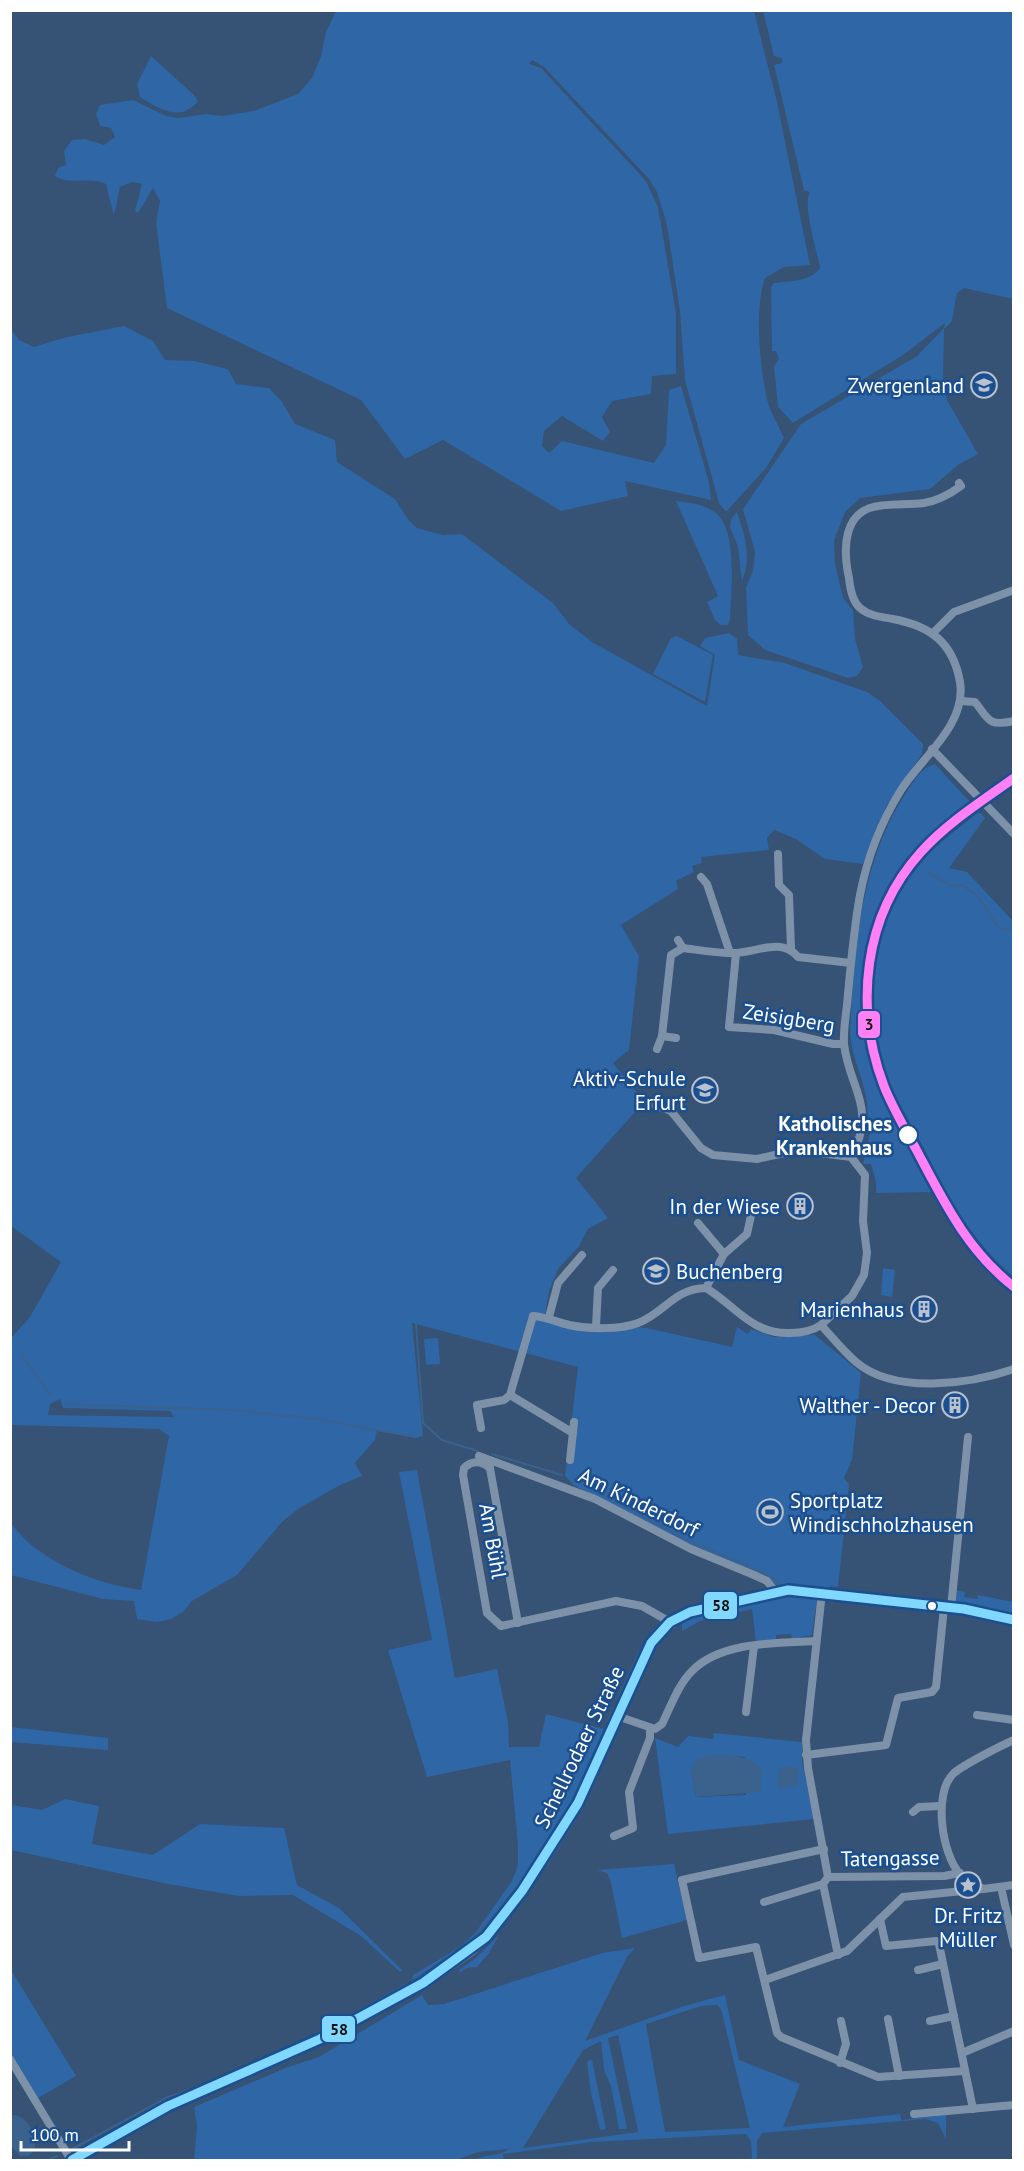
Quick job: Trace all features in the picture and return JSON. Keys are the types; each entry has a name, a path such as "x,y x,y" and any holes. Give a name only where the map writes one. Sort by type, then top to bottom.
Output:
{"street":[{"path":"851,1157 860,1142 863,1112 844,1044 860,895 875,842 901,789 952,721 960,701 958,673 934,632 916,624 874,615 858,606 850,588 846,566 848,534 853,520 863,509 877,505 925,502 950,494 961,486 959,483"},
{"path":"934,632 954,612 1014,590"},
{"path":"960,701 975,702 987,720 994,723 1014,722"},
{"path":"932,749 1014,834"},
{"path":"778,854 779,885 789,895 791,948 798,957 851,963"},
{"path":"701,877 707,884 733,953"},
{"path":"678,940 683,948"},
{"path":"657,1049 662,1036 671,955 683,948 733,953 782,946 791,948"},
{"name":"Zeisigberg","path":"733,953 729,1027 764,1029 833,1044 844,1044"},
{"path":"662,1036 676,1038"},
{"path":"481,1428 477,1405 504,1400 510,1395 534,1316 549,1317 569,1325 638,1323 678,1294 691,1289 706,1288 721,1298 744,1320 760,1329 794,1333 814,1329 821,1325 852,1296 864,1275 867,1253 863,1221 865,1175 851,1157 797,1150 757,1159 729,1157 706,1152 670,1111 653,1104"},
{"path":"706,1288 724,1254 747,1234 753,1206"},
{"path":"698,1223 724,1254"},
{"path":"549,1317 558,1283 582,1255"},
{"path":"596,1326 598,1288 613,1270"},
{"path":"821,1325 856,1362 889,1377 946,1385 979,1380 1014,1370"},
{"path":"510,1395 573,1432"},
{"path":"570,1460 574,1422"},
{"path":"806,1755 886,1745 898,1698 932,1692 936,1687 968,1437"},
{"name":"Am Kinderdorf","path":"479,1456 489,1464 595,1499 691,1549 766,1581 776,1592"},
{"name":"Am Bühl","path":"518,1623 489,1464 475,1462 464,1468 463,1475 487,1613 501,1626 518,1623 584,1607 621,1601 642,1606 670,1622"},
{"name":"Schellrodaer Straße","path":"72,2160 168,2106 320,2039 423,1983 471,1950 501,1919 563,1828 597,1764 651,1643 670,1622 690,1612 776,1592 795,1590 947,1607 1014,1620"},
{"path":"822,1592 806,1755 824,1849 826,1880"},
{"path":"617,1716 650,1730 662,1724 679,1690 695,1668 718,1655 754,1646 816,1641"},
{"path":"746,1712 754,1646"},
{"path":"977,1715 1014,1720"},
{"path":"614,1836 633,1828 629,1792 650,1738 650,1730"},
{"path":"983,1889 960,1873 952,1859 940,1806 945,1787 955,1772 1014,1740"},
{"path":"913,1812 920,1808 940,1806"},
{"path":"824,1849 682,1880 700,1959 756,1947 774,2026 781,2037 840,2063 873,2076 965,2071"},
{"path":"960,1873 961,1891"},
{"name":"Tatengasse","path":"764,1902 826,1880 944,1876 960,1873"},
{"name":"Tatengasse","path":"826,1880 838,1955"},
{"path":"765,1980 838,1955 867,1934 903,1897 1014,1885"},
{"path":"1001,1887 1014,1945"},
{"path":"880,1919 886,1946 938,1941 973,2109"},
{"path":"918,1970 943,1964"},
{"path":"930,2021 954,2016"},
{"path":"888,2019 899,2076"},
{"path":"840,2063 846,2044 841,2020"},
{"path":"962,2053 1014,2031"},
{"path":"10,2059 72,2160"},
{"path":"914,2114 1014,2105"}],"shaded area":[{"path":"336,11 754,11 777,102 810,265 784,267 765,278 759,322 762,371 768,404 784,438 766,468 726,512 719,503 685,380 680,312 667,225 657,192 649,179 544,67 532,60 529,64 541,68 646,181 658,207 676,313 676,374 652,376 651,394 612,401 602,417 610,432 603,441 562,416 544,431 542,446 549,453 562,441 654,463 666,445 669,390 681,386 709,482 711,500 625,481 628,496 561,511 443,440 405,459 361,400 167,308 156,222 160,201 153,188 138,213 135,211 142,184 132,182 120,187 114,216 106,184 67,180 55,176 58,168 66,165 64,151 72,140 85,139 104,145 115,137 111,128 100,126 96,114 100,105 133,100 166,116 178,118 206,114 222,116 254,111 298,94 312,78 321,56 326,32"},
{"path":"763,11 1013,11 1013,299 964,288 957,293 952,321 944,329 943,380 947,400 978,454 958,465 930,489 860,498 845,512 834,541 835,563 843,598 853,610 855,639 863,667 857,676 848,678 765,650 748,635 746,587 753,571 755,552 743,509 801,424 917,356 944,328 945,323 903,355 793,423 778,407 774,366 779,359 776,351 772,351 771,287 774,283 811,276 820,268 809,217 810,192 804,190 774,65 782,63 782,58 774,56"},
{"path":"151,56 194,95 198,101 191,108 177,113 170,112 140,97 137,84"},
{"path":"124,326 153,341 165,360 194,361 228,369 236,384 269,388 282,402 295,424 335,440 337,462 395,499 407,518 417,528 443,535 462,534 553,603 569,624 592,642 707,706 715,655 700,646 705,638 729,633 737,639 738,655 785,663 867,692 880,701 923,744 922,754 887,805 863,864 825,859 796,839 774,830 767,838 769,850 701,857 702,863 692,866 694,872 676,881 678,889 621,925 639,956 629,1050 613,1063 644,1102 576,1178 608,1218 588,1229 579,1246 558,1269 549,1291 544,1320 647,1328 732,1347 737,1327 748,1334 751,1329 774,1337 815,1335 861,1373 852,1460 844,1478 849,1484 838,1587 830,1586 829,1590 779,1587 767,1576 685,1542 573,1485 565,1476 578,1367 412,1323 423,1436 416,1438 377,1431 375,1440 355,1463 362,1476 338,1486 298,1509 282,1522 237,1575 192,1601 183,1612 171,1619 157,1622 137,1619 134,1601 103,1599 11,1575 11,1524 30,1544 69,1568 97,1580 141,1590 169,1436 159,1429 11,1425 11,1338 30,1317 61,1262 11,1226 10,328 19,340 34,347 63,338","holes":["60,1399 63,1408 170,1411 174,1417 48,1415 50,1404"]},
{"path":"676,501 707,508 716,513 723,522 728,534 732,563 728,625 721,625 715,620 707,602 718,596"},
{"path":"737,512 745,538 747,555 742,581 738,547 730,527 731,519"},
{"path":"677,636 713,655 705,702 653,674 671,638"},
{"path":"935,764 970,802 917,849 892,883 869,938 862,997 864,1027 870,1057 884,1100 933,1192 876,1193 876,1181 871,1164 863,1164 871,1129 867,1102 850,1033 857,940 862,908 878,848 906,793 925,769"},
{"path":"979,812 985,818 949,868 967,872 1013,921 1013,1276 984,1248 961,1216 903,1111 886,1073 878,1046 874,1017 873,989 876,961 882,933 892,907 906,882 924,859 943,840"},
{"path":"883,1268 895,1270 892,1297 881,1295"},
{"path":"438,1338 440,1364 426,1365 424,1339"},
{"path":"417,1470 455,1678 497,1669 508,1722 509,1747 539,1747 546,1714 604,1729 574,1797 532,1865 503,1905 465,1946 412,1980 413,1975 460,1947 476,1932 512,1881 518,1865 510,1760 427,1777 388,1650 432,1640 399,1472"},
{"path":"955,1590 965,1592 964,1597 977,1599 978,1595 1013,1602 1013,1614 953,1601"},
{"path":"801,1596 817,1598 812,1635 792,1639 791,1634 776,1635 776,1640 756,1642 752,1609 700,1621 682,1631 682,1622 710,1612 756,1601"},
{"path":"11,1727 108,1738 108,1750 11,1742"},
{"path":"714,1733 802,1742 802,1762 814,1819 668,1834 655,1738 678,1747 688,1736 713,1739","holes":["709,1755 745,1757 746,1795 696,1797 691,1769"]},
{"path":"709,1755 737,1756 756,1764 762,1769 760,1792 696,1797 691,1769 697,1759"},
{"path":"779,1767 798,1767 798,1786 778,1788"},
{"path":"65,1799 99,1806 92,1844 153,1855 200,1824 284,1828 297,1885 339,1908 402,1970 400,1972 361,1936 293,1895 239,1896 168,1884 11,1850 11,1805 42,1810"},
{"path":"674,1864 687,1920 622,1938 611,1882 607,1873 597,1870"},
{"path":"499,1935 489,1953 477,1967 466,1968 460,1973 459,1970 476,1958"},
{"path":"635,1948 627,1957 585,2041 684,2006 725,1995 739,2060 800,2084 783,2127 900,2114 901,2120 946,2115 946,2139 938,2123 925,2119 762,2133 757,2141 757,2160 752,2160 751,2142 746,2134 592,2142 503,2154 504,2160 468,2160 502,2153 509,2149 478,2152 456,2160 194,2160 197,2125 194,2107 288,2067 319,2057 422,1995 428,2005 444,2004 602,1953","holes":["717,2005 721,2009 750,2128 665,2132 646,2024 701,2006","618,2035 638,2132 523,2148 583,2050 601,2041 604,2070 611,2086 619,2129 627,2129 608,2038"]},
{"path":"11,1970 76,2076 38,2098 11,2053"},
{"path":"592,2060 606,2129 600,2130 591,2093 587,2062"},
{"path":"15,2115 28,2124 35,2140 34,2151 28,2156 20,2156 11,2146 11,2116"}],"waterway":[{"path":"928,873 952,886 962,885 978,896 999,928 1014,931"},
{"path":"416,1324 423,1423 442,1440 478,1451"},
{"path":"22,1356 50,1394"},
{"path":"66,1404 231,1410 317,1419 415,1437"},
{"path":"492,1454 562,1475"},
{"path":"573,1478 688,1541"},
{"path":"694,1543 765,1573 781,1584"},
{"path":"618,1699 639,1653 658,1625"},
{"path":"670,1630 676,1627"},
{"path":"608,1721 614,1708"},
{"path":"600,1740 604,1731"},
{"path":"585,1803 613,1740"},
{"path":"547,1864 582,1808"},
{"path":"465,1947 491,1920 530,1869"},
{"path":"412,1981 433,1969"},
{"path":"313,2036 405,1985"},
{"path":"237,2082 311,2049"},
{"path":"74,2148 168,2097 189,2090"},
{"path":"48,2160 57,2156"}],"transit line":[{"name":"3","path":"1014,778 942,831 921,852 902,877 887,904 876,933 867,994 869,1025 875,1056 895,1111 958,1224 997,1273 1014,1287"},
{"name":"58","path":"72,2160 168,2106 320,2039 423,1983 486,1937 522,1891 578,1803 651,1643 670,1622 690,1612 788,1590 964,1609 1014,1620"}],"place":[{"name":"Zwergenland","path":"984,385"},
{"name":"Aktiv-Schule Erfurt","path":"705,1090"},
{"name":"Katholisches Krankenhaus","path":"908,1135"},
{"name":"In der Wiese","path":"800,1206"},
{"name":"Buchenberg","path":"656,1271"},
{"name":"Marienhaus","path":"924,1309"},
{"name":"Walther - Decor","path":"955,1405"},
{"name":"Sportplatz Windischholzhausen","path":"770,1512"},
{"name":"Dr. Fritz Müller","path":"968,1885"}]}
